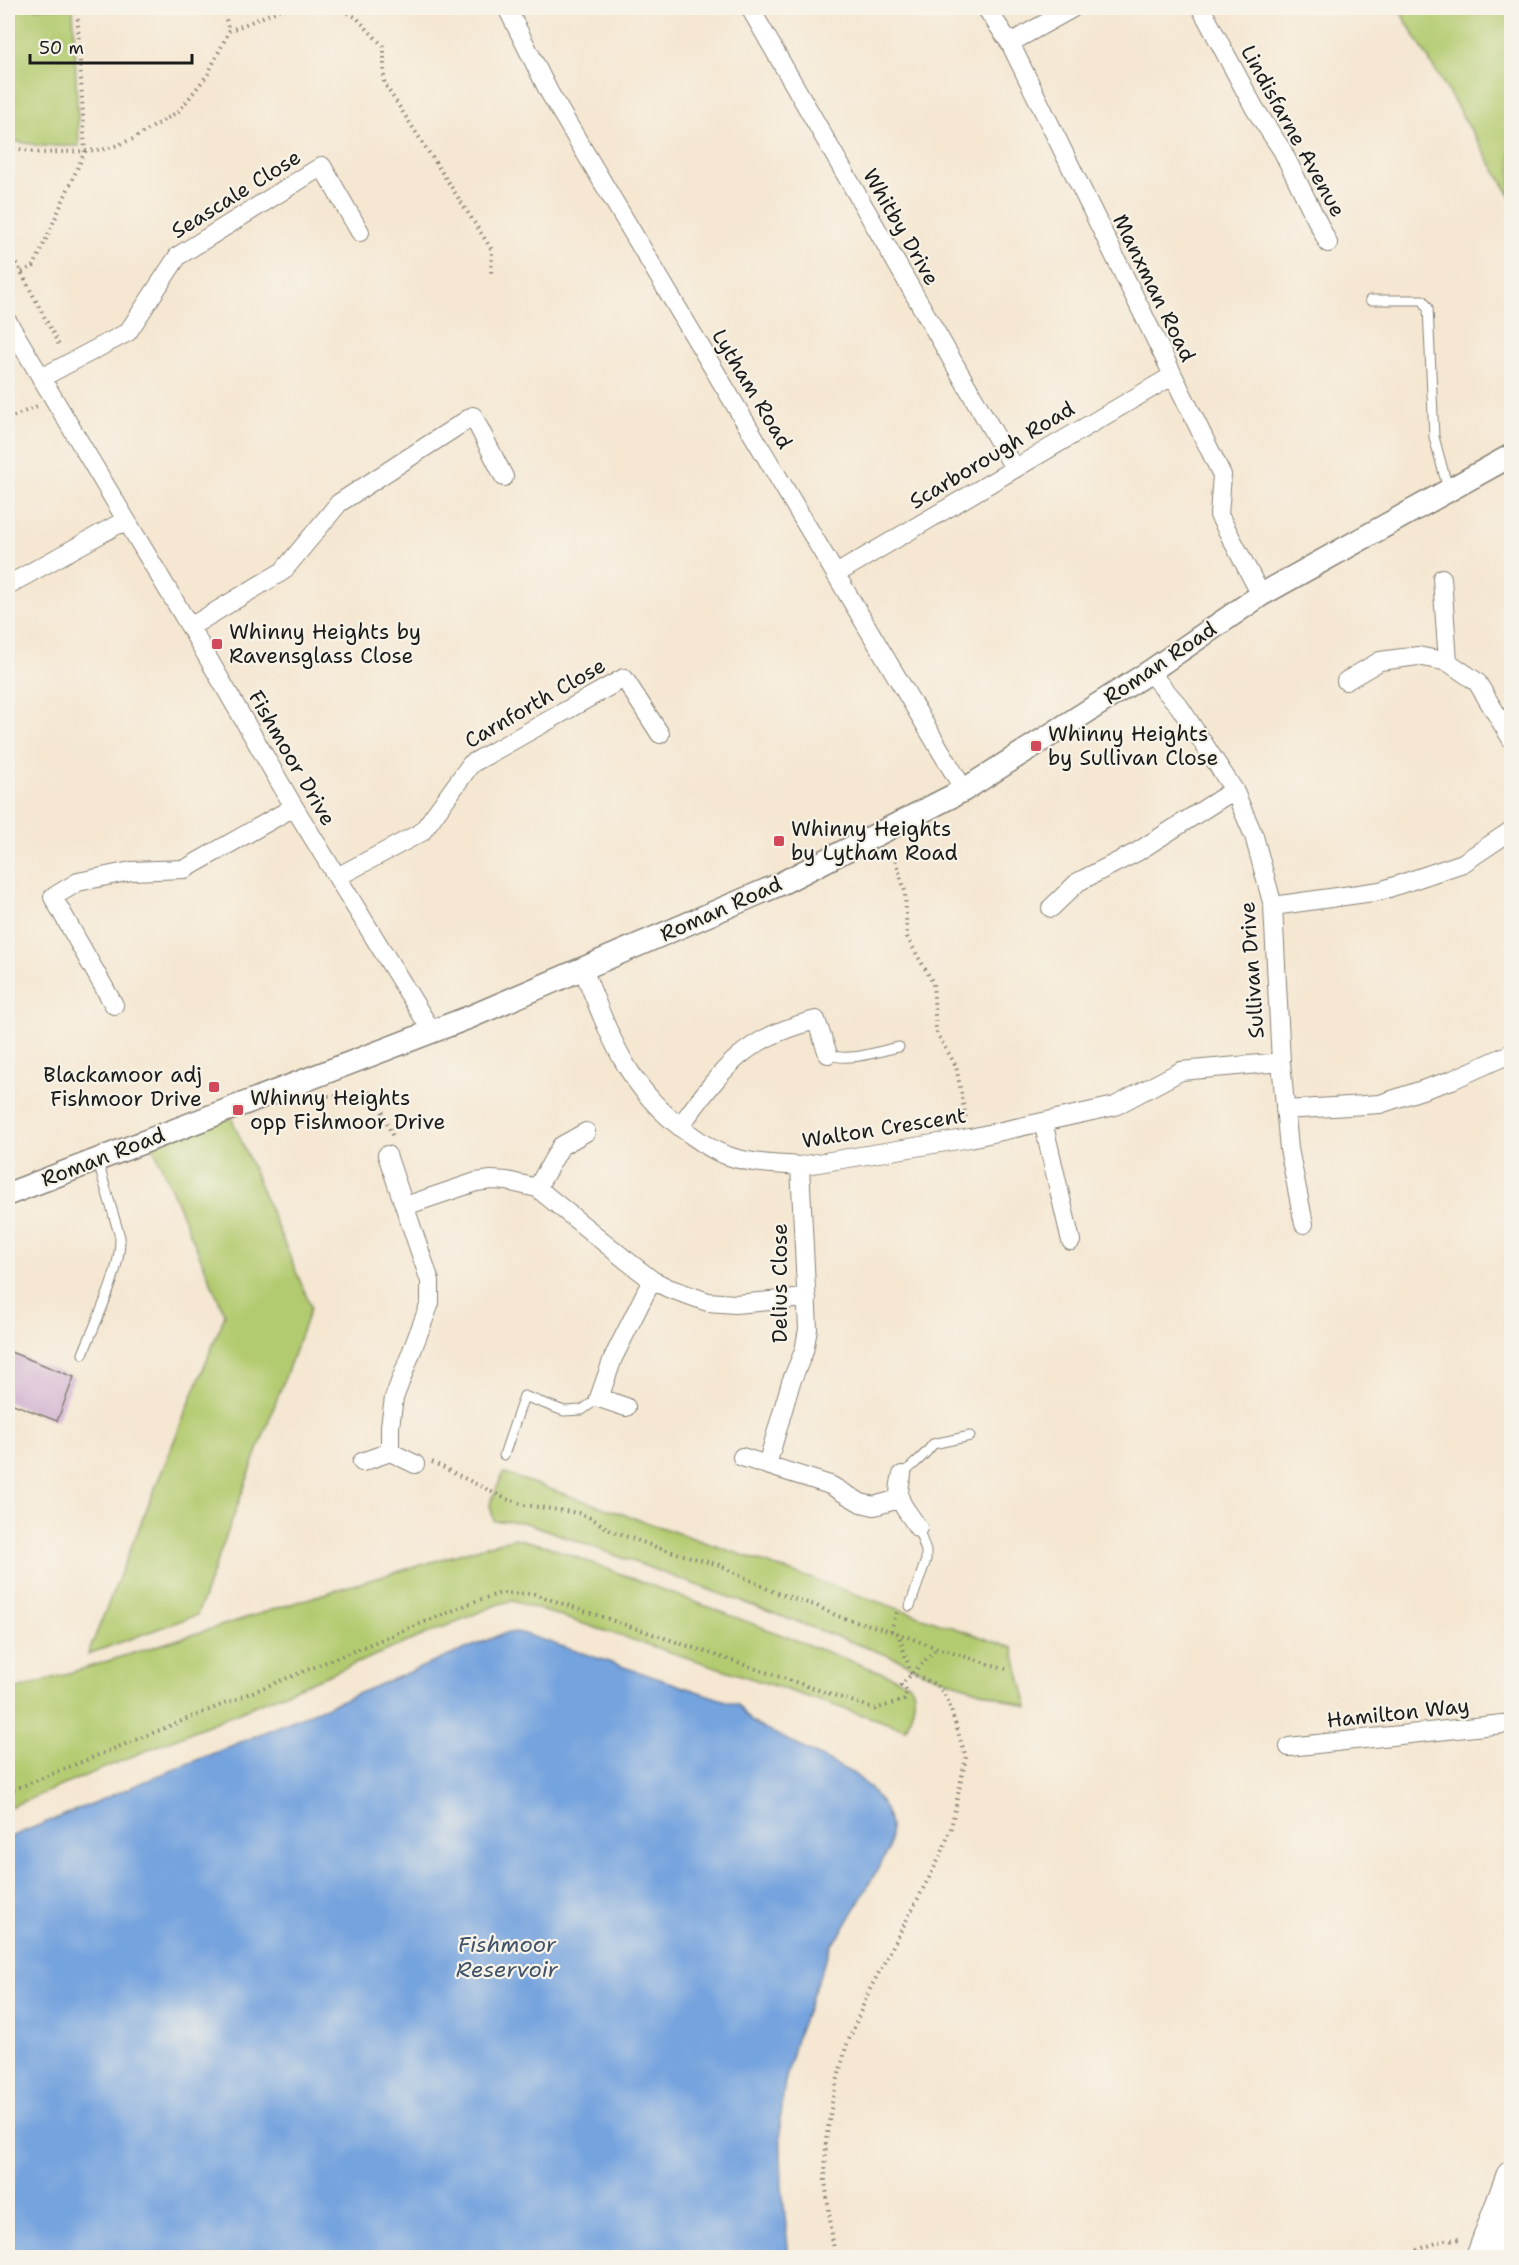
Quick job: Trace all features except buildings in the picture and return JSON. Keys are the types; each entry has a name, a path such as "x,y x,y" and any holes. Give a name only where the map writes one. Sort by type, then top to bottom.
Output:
{"highway":[{"path":"1474,2248 1512,2177"}],"street":[{"name":"Lytham Road","path":"507,8 549,92 964,790"},
{"name":"Whitby Drive","path":"750,8 1014,468"},
{"name":"Manxman Road","path":"986,8 1010,43 1222,475 1220,515 1261,595"},
{"path":"1010,43 1073,8"},
{"name":"Lindisfarne Avenue","path":"1202,8 1255,109 1282,150 1328,243"},
{"name":"Seascale Close","path":"41,378 128,332 178,256 322,166 360,232"},
{"name":"Fishmoor Drive","path":"8,322 294,807 431,1030"},
{"name":"Scarborough Road","path":"836,574 1172,376"},
{"path":"189,627 283,571 339,503 473,416 504,477"},
{"name":"Roman Road","path":"8,1194 431,1030 470,1017 778,885 964,790 1149,672 1261,595 1512,455"},
{"path":"8,585 124,521"},
{"path":"1442,578 1448,662"},
{"path":"1346,681 1380,661 1418,656 1448,662 1478,682 1512,740"},
{"name":"Sullivan Drive","path":"1149,672 1179,706 1234,790 1254,836 1273,906 1285,1110 1289,1149 1304,1224"},
{"name":"Carnforth Close","path":"337,877 422,832 471,764 624,678 660,734"},
{"path":"1052,908 1078,882 1137,852 1234,790"},
{"path":"114,1005 53,897 78,882 131,871 185,869 294,807"},
{"path":"1273,906 1380,891 1463,863 1512,830"},
{"name":"Walton Crescent","path":"583,969 624,1064 640,1088 680,1126 700,1141 723,1154 772,1164 800,1166 970,1138 1115,1106 1181,1071 1281,1062"},
{"path":"680,1126 734,1058 764,1038 786,1027 816,1020 828,1054"},
{"path":"1285,1110 1380,1104 1452,1080 1512,1053"},
{"path":"1043,1122 1071,1241"},
{"path":"537,1188 561,1146 586,1132"},
{"path":"387,1155 430,1281 429,1303 394,1398 390,1426 390,1452"},
{"name":"Delius Close","path":"766,1465 791,1382 804,1351 807,1329 800,1166"},
{"path":"405,1206 460,1186 491,1180 507,1181 537,1188 652,1280 708,1302 735,1304 807,1298"},
{"path":"627,1407 599,1398 613,1358 652,1280"},
{"path":"362,1462 390,1452 415,1464"},
{"path":"742,1457 830,1485 861,1503 874,1506 898,1499"},
{"path":"902,1475 898,1488 898,1499 918,1528"},
{"name":"Hamilton Way","path":"1289,1747 1512,1723"}],"lane":[{"path":"1370,300 1423,300 1428,308 1434,437 1448,490"},
{"path":"828,1054 837,1058 848,1058 899,1047"},
{"path":"83,1354 111,1281 120,1248 120,1237 97,1159"},
{"path":"504,1455 524,1396 564,1411 582,1410 599,1398"},
{"path":"902,1475 925,1456 933,1444 970,1436"},
{"path":"910,1606 926,1560 926,1551 918,1528"}],"path":[{"path":"22,272 34,266 85,152 77,8"},
{"path":"8,147 41,153 107,149 134,139 179,111 208,74 229,31 223,8"},
{"path":"229,31 282,9 299,8"},
{"path":"337,8 356,17 384,47 384,83 492,249 491,277"},
{"path":"8,247 69,364"},
{"path":"8,419 54,398"},
{"path":"886,830 905,891 907,937 933,983 936,1032 956,1066 970,1138"},
{"path":"290,1085 321,1095 348,1097 370,1093 376,1096 395,1142 387,1155"},
{"path":"415,1464 433,1462 506,1499 525,1505 578,1513 593,1519 611,1531 719,1565 774,1592 817,1606 837,1616 898,1633 1006,1669"},
{"path":"8,1792 476,1601 501,1593 534,1594 875,1709 904,1700 906,1690 901,1685 911,1672 938,1648"},
{"path":"835,2258 825,2180 826,2140 833,2097 846,2047 869,1991 941,1855 951,1828 966,1758 947,1698 937,1684 911,1672 898,1633"},
{"path":"1417,2250 1445,2240 1474,2248"}],"green space":[{"path":"11,8 73,8 79,146 42,146 8,140 8,14"},
{"path":"1398,8 1511,8 1511,197"},
{"path":"230,1114 311,1307 197,1615 88,1654 225,1315 152,1144"},
{"path":"503,1473 1013,1648 1028,1707 923,1672 903,1661 544,1529 523,1522 494,1521 490,1505"},
{"path":"514,1538 547,1546 909,1683 914,1699 906,1729 513,1601 499,1604 8,1808 8,1692 349,1586"}],"water":[{"name":"Fishmoor Reservoir","path":"515,1632 738,1705 752,1722 854,1774 872,1790 888,1817 890,1839 888,1851 840,1935 831,1945 795,2042 785,2082 780,2116 782,2186 789,2257 8,2257 8,1838 502,1634"}],"place":[{"name":"Whinny Heights by Ravensglass Close","path":"217,644"},
{"name":"Whinny Heights by Sullivan Close","path":"1036,746"},
{"name":"Whinny Heights by Lytham Road","path":"779,841"},
{"name":"Blackamoor adj Fishmoor Drive","path":"214,1087"},
{"name":"Whinny Heights opp Fishmoor Drive","path":"238,1110"}]}
